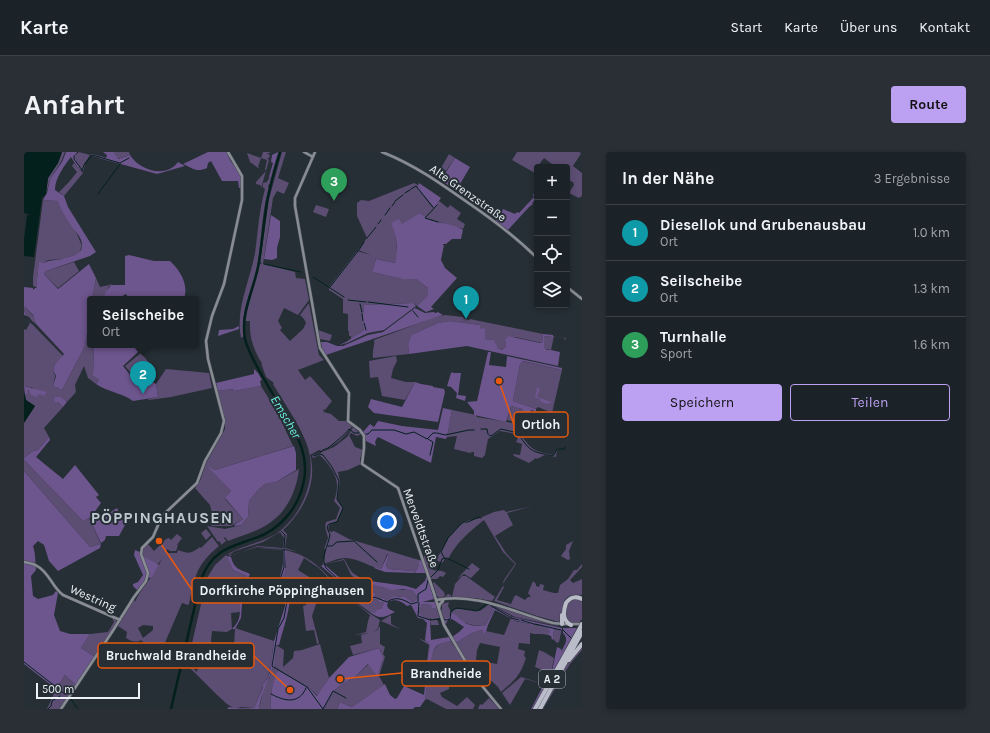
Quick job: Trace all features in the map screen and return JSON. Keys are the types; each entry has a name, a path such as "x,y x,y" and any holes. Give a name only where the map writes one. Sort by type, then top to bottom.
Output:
{"highway":[{"path":"563,624 563,608 566,600 573,596 582,598"},
{"path":"563,624 566,605 569,600 576,597 582,598"},
{"path":"564,615 565,621 572,625"},
{"name":"A 2","path":"540,709 562,668 581,627"},
{"name":"A 2","path":"535,709 581,627"},
{"path":"562,668 582,644"}],"main road":[{"path":"60,709 147,577 147,568 141,554 142,548 154,537 162,516 197,482 204,462 220,436 224,426 208,359 206,341 212,316 224,284 242,200 242,175 228,152"},
{"path":"304,152 313,157 315,152"},
{"name":"Alte Grenzstraße","path":"382,152 404,161 444,186 493,221 534,255"},
{"name":"Merveldtstraße","path":"313,157 295,201 320,348 349,393 348,421 361,431 364,440 362,464 396,486 399,490 448,634 474,676 501,709"},
{"path":"570,290 582,299"},
{"name":"Westring","path":"24,562 34,564 40,568 63,595 120,620"},
{"path":"437,601 451,599"},
{"path":"437,601 451,599 482,600 507,607 541,620 581,627"},
{"path":"439,610 440,604 443,601"}],"shaded area":[{"path":"24,152 62,152 58,163 48,178 46,194 42,198 34,257 24,256 24,239 27,215 31,215 24,213"},
{"path":"62,152 65,152 61,162 50,179 46,194 48,178 58,163"},
{"path":"66,152 77,152 74,156 80,166 78,168 71,157 58,177 55,190 64,196 68,207 96,252 90,256 46,271 44,274 58,289 89,264 96,278 93,296 87,296 87,333 85,346 62,390 53,386 56,376 53,370 55,364 64,354 36,324 33,315 25,307 24,311 24,287 33,288 33,290 37,288 39,262 44,263 62,259 74,255 81,250 82,242 67,220 57,201 43,200 47,193 50,179 62,162"},
{"path":"79,152 90,155 84,164 83,172 78,168 80,166 74,156"},
{"path":"103,152 114,152 118,159 130,155 140,165 153,170 167,170 178,162 185,166 157,174 99,158 100,156 106,158 107,155"},
{"path":"114,152 129,152 130,155 117,159"},
{"path":"208,152 227,152 230,160 241,175 242,188 239,188 238,181 222,181 211,161 208,163 207,168 200,170 183,164"},
{"path":"263,152 271,152 267,154 270,155 269,158 267,158 269,160 266,171 267,160 261,158"},
{"path":"278,152 280,152 268,187 264,207 259,257 244,314 244,336 241,338 241,306 253,264 265,189 256,184 256,182 266,171 262,185 264,188 263,183 267,182 269,178 270,179"},
{"path":"278,152 270,179 269,177 273,163 271,162 272,155"},
{"path":"282,152 286,152 278,178 289,183 284,194 277,191 273,198 263,264 295,272 296,278 305,279 309,300 298,315 284,308 278,321 282,328 280,330 290,341 303,329 306,323 300,315 309,303 319,355 324,360 298,370 305,380 310,376 332,401 325,410 323,409 324,412 331,414 339,421 347,421 352,426 343,438 331,447 322,451 319,450 310,455 303,435 295,420 273,384 274,383 266,377 261,363 263,365 253,344 250,333 250,321 243,321 260,262 269,199"},
{"path":"517,152 582,152 573,166 582,173 582,196 579,198 570,194 574,185 573,182 570,181 570,164 552,164 544,158 539,164 534,164 534,172 512,160"},
{"path":"247,153 261,158 258,168 250,162"},
{"path":"92,154 100,156 99,158 90,155"},
{"path":"449,154 455,158 446,171 441,168"},
{"path":"455,158 470,167 456,191 441,180"},
{"path":"74,163 83,173 64,196 59,192 77,172 72,166"},
{"path":"414,183 418,185 417,188 433,208 439,201 448,208 450,205 461,213 457,219 465,224 463,229 425,218 420,213 395,231 397,254 395,263 376,259 372,272 402,279 416,279 428,288 428,295 417,306 413,303 364,305 362,323 364,330 351,339 348,331 348,314 343,313 343,299 329,290 329,287 357,251 371,255 358,250 367,238 357,216 357,203 361,200 369,201"},
{"path":"419,183 441,198 434,208 417,188"},
{"path":"534,197 533,204 508,230 496,221 503,209 515,214 517,212 519,213"},
{"path":"43,200 57,201 69,223 75,229 82,246 79,253 64,259 48,260 39,264 36,287 33,286 33,277"},
{"path":"316,205 329,209 326,217 313,212"},
{"path":"420,213 424,217 458,227 463,230 461,239 452,239 446,244 443,244 441,260 445,268 457,278 431,307 434,309 426,312 417,306 428,295 428,288 416,279 402,279 372,272 376,259 395,263 395,233 391,223 399,219 402,224"},
{"path":"271,215 280,221 280,237 277,248 277,258 272,260 264,259"},
{"path":"129,255 154,261 170,261 183,278 185,288 184,296 127,296 126,294 122,296 104,296 111,285 125,285 125,256"},
{"path":"74,262 79,271 58,288 44,274 46,271"},
{"path":"96,278 100,287 113,284 109,286 105,296 93,296"},
{"path":"413,303 416,306 384,330 368,333 347,343 339,345 364,330 362,323 364,305"},
{"path":"25,307 34,317 36,324 27,316 24,311"},
{"path":"415,308 425,313 438,312 443,315 326,355 322,349 321,342 343,346 368,335 383,332"},
{"path":"445,315 463,317 464,319 543,334 542,343 515,337 505,340 506,346 502,350 498,348 493,340 485,339 485,329 479,329 480,325 450,321 438,323 411,335 408,344 409,354 373,358 374,340"},
{"path":"24,318 33,325 63,356 55,364 53,370 55,376 53,386 62,390 85,346 87,333 87,348 94,348 93,376 99,380 96,384 88,378 84,366 75,385 76,392 67,402 61,397 58,402 63,407 44,428 49,437 38,450 33,451 24,458 24,423 35,406 26,400 25,395 27,391 34,388 24,386 24,329 26,330 30,323"},
{"path":"450,321 480,325 480,329 485,328 485,339 494,340 498,348 502,350 506,346 505,340 508,336 542,343 543,334 553,335 553,337 544,336 544,347 547,350 560,352 558,366 467,346 409,354 408,344 411,335 438,323"},
{"path":"239,326 239,329 218,336 219,330 233,329"},
{"path":"318,330 332,335 330,341 320,339"},
{"path":"544,336 554,336 551,350 544,347"},
{"path":"94,348 135,348 138,352 123,366 139,386 145,378 156,384 158,397 133,401 96,384 99,380 93,376"},
{"path":"488,352 491,352 489,365 506,367 507,356 562,368 562,370 523,361 520,364 513,401 536,409 536,412 532,410 521,419 524,423 528,422 537,414 541,415 520,432 515,423 518,424 518,419 524,414 522,409 511,406 506,422 474,415 474,411 467,402 477,401"},
{"path":"141,353 150,364 134,377 125,366"},
{"path":"396,356 397,361 391,378 406,382 415,382 405,400 382,396 378,377 370,378 369,361"},
{"path":"522,361 562,370 552,413 538,407 536,409 513,401 520,364"},
{"path":"166,369 209,373 212,388 149,400 148,399 158,397 156,384"},
{"path":"254,369 262,380 260,381 261,386 234,391 233,389 217,391 216,383 254,374"},
{"path":"451,373 461,373 458,395 466,396 465,401 456,398 457,393 451,387 447,386"},
{"path":"415,382 444,389 445,392 438,422 374,413 368,407 371,399 402,407"},
{"path":"24,386 47,392 44,396 39,394 37,397 31,395 29,390 25,395"},
{"path":"261,386 277,412 293,446 215,470 210,468 231,491 225,499 243,519 231,526 211,526 216,518 212,513 210,505 195,488 200,481 206,463 225,429 225,423 217,391 233,389 234,391"},
{"path":"537,387 540,389 537,397 552,402 551,403 546,404 540,401 540,399 535,398"},
{"path":"24,392 26,400 35,406 24,423"},
{"path":"55,397 61,397 67,402 63,407 58,402 54,402"},
{"path":"511,406 521,409 524,412 524,414 518,419 518,423 507,420"},
{"path":"443,408 452,410 447,437 446,439 436,437 431,463 378,437 375,442 376,446 366,441 363,432 370,424 374,427 378,421 402,426 438,430"},
{"path":"452,410 476,415 477,417 513,423 519,432 517,434 500,431 488,439 485,455 482,458 474,456 474,452 470,453 454,449 457,436 447,437"},
{"path":"353,427 361,434 357,436 351,433 349,435 355,447 363,450 360,459 361,464 348,470 338,472 340,482 337,500 343,508 337,521 329,525 328,530 331,532 334,531 349,539 419,560 419,565 415,573 413,571 388,569 386,565 389,555 387,554 381,569 350,558 323,564 326,549 324,549 328,538 325,524 326,522 336,519 340,508 334,501 337,481 333,472 328,464 319,455 313,458 312,456 334,447 347,437"},
{"path":"520,434 530,447 537,451 553,455 557,449 556,457 545,455 537,459 536,458 529,463 514,456 513,454 520,455 522,444 516,442"},
{"path":"49,437 50,440 36,457 63,479 75,465 99,495 96,497 101,503 91,517 83,521 24,460 24,458 33,451 38,450"},
{"path":"294,446 296,453 296,470 276,482 265,484 258,490 249,501 248,517 241,525 235,526 234,525 243,519 225,498 231,491 208,467 215,470"},
{"path":"310,455 312,476 307,496 297,514 283,530 287,534 285,548 299,552 285,549 257,547 240,553 257,546 283,548 284,538 280,532 263,542 235,551 229,555 228,554 240,548 264,540 276,534 286,526 301,505 310,480"},
{"path":"24,460 83,521 89,518 101,544 90,547 24,471"},
{"path":"299,469 295,488 287,506 274,520 257,530 228,541 225,537 224,539 226,541 221,545 220,541 218,542 207,526 225,529 241,525 248,517 249,501 258,490 265,484 276,482"},
{"path":"24,471 90,547 101,544 100,548 58,571 49,561 44,545 38,541 33,546 36,570 31,576 33,596 38,599 53,595 56,591 58,593 54,615 60,631 70,634 90,634 81,648 95,657 76,685 65,675 56,689 24,664"},
{"path":"533,506 507,513 513,525 495,536 506,553 516,564 502,585 515,564 503,552 484,520 459,543 448,559 446,558 442,563 436,560 449,537 463,522 480,518 494,512 504,510 506,512"},
{"path":"117,508 125,525 119,536 106,536 105,540 101,543 92,524"},
{"path":"206,529 211,535 206,540 201,533"},
{"path":"177,534 182,538 177,545 176,551 170,551 167,549 166,553 177,553 178,550 188,553 192,552 200,547 201,548 212,537 219,546 205,559 201,565 195,578 189,604 182,603 161,652 147,646 141,640 131,641 126,638 127,632 118,626 134,599 135,602 162,559 158,564 156,564 143,556 143,548 148,544 154,551 166,539 169,538 171,540","holes":["143,625 153,626 153,630 143,638 138,628"]},
{"path":"573,541 569,551 570,559 568,560 561,556 566,549 566,545"},
{"path":"135,550 159,565 152,577 146,579 137,590 133,584 138,582 143,575 134,555"},
{"path":"283,550 286,551 286,569 280,584 290,597 279,645 276,645 274,665 279,671 308,687 317,696 329,678 349,657 379,648 383,658 378,675 376,675 368,664 356,676 334,691 324,709 271,709 272,689 274,679 278,671 273,667 263,692 259,709 227,709 229,707 254,708 270,672 274,641 285,606 285,598 278,585 283,564"},
{"path":"285,550 294,552 309,559 323,571 334,584 319,568 304,558 298,570 327,590 335,586 315,600 301,600 300,592 289,597 280,584 286,569"},
{"path":"388,554 386,565 388,569 413,571 415,573 385,572 374,568 381,569"},
{"path":"226,555 233,570 247,576 240,593 240,612 231,613 232,629 227,632 212,631 211,643 206,651 192,644 188,664 197,672 198,667 209,649 234,648 235,628 274,641 269,675 263,685 254,708 241,707 235,709 216,694 187,665 207,578 215,565"},
{"path":"425,555 434,560 432,566 433,570 446,573 443,577 440,576 437,579 431,579 423,558"},
{"path":"227,556 231,557 234,564 238,568 250,574 243,591 241,618 235,629 232,629 239,618 241,592 247,576 233,570"},
{"path":"344,559 351,571 360,577 388,589 413,591 417,597 416,600 412,602 403,597 396,596 387,601 376,597 375,593 373,592 369,599 349,586 356,579 351,575 344,560 325,564"},
{"path":"419,560 422,561 426,573 415,573 419,565"},
{"path":"472,563 480,569 471,578 464,574 457,579"},
{"path":"324,564 357,593 366,596 369,599 373,592 375,593 376,597 381,599 383,598 386,601 394,596 405,597 412,602 416,600 417,597 413,591 403,589 392,590 371,584 370,581 406,586 416,589 425,581 427,575 434,599 407,606 398,601 390,601 388,602 387,606 395,612 381,617 371,613 372,611 374,613 382,608 384,602 370,599 367,602 361,597 359,598 321,566"},
{"path":"582,564 582,567 570,580 573,583 582,579 582,595 574,595 565,600 559,622 494,601 503,586 504,587 497,600 511,604 516,595 525,600 528,597 531,597 528,593 533,581 536,586 539,587 540,584 544,585 543,590 558,593 560,585"},
{"path":"462,576 466,576 495,597 492,601 475,598 452,597 455,584"},
{"path":"434,582 444,592 445,596 439,598 445,597 448,594 451,595 451,598 439,599 438,596 437,597"},
{"path":"349,589 354,594 361,597 384,602 383,607 374,613 371,613 345,594"},
{"path":"323,595 317,601 312,616 319,643 317,644 314,630 306,631 303,606 306,605 307,602 316,601"},
{"path":"350,599 380,620 378,628 374,632 377,630 380,626 380,644 385,647 383,654 385,657 379,676 384,685 352,707 340,702 337,709 324,709 334,691 338,687 356,676 369,664 376,675 381,666 382,659 379,648 353,655 350,646 362,643 361,635 369,633 355,635 366,632 370,615"},
{"path":"573,599 582,600 582,619 579,623 568,623 565,618 567,603"},
{"path":"421,602 435,602 437,609 432,608 431,605 422,604 419,612 420,615 430,619 431,640 449,637 451,641 440,644 435,648 430,665 433,666 446,662 447,675 427,683 427,663 430,645 425,640 427,623 423,619 418,618 411,605"},
{"path":"449,602 448,606 451,612 447,619 443,617 442,604"},
{"path":"492,603 558,626 515,617 492,605"},
{"path":"422,604 431,605 433,608 437,609 440,618 434,619 437,619 439,625 431,625 430,621 432,619 419,615"},
{"path":"488,604 511,616 510,618 495,610 485,635 482,630 472,633 456,643 452,637 464,627 452,619 448,620 445,625 442,618 448,618 452,611 452,613 468,624 485,626 494,610"},
{"path":"488,605 494,610 485,626 467,623 452,613 454,609 480,611"},
{"path":"391,615 391,624 402,630 381,621"},
{"path":"112,618 118,622 95,657 81,648 90,634 108,632 114,622"},
{"path":"511,618 515,621 549,628 550,633 548,635 530,633 530,644 519,643 518,649 525,651 524,656 526,658 524,664 517,677 501,692 498,687 482,672 476,676 456,643 472,633 482,630 486,634 486,631 504,635","holes":["480,643 500,647 497,664 476,660 477,650"]},
{"path":"511,618 562,628 561,633 560,631 554,629 552,640 551,636 548,635 550,632 548,628 534,624 530,626 531,624 513,620"},
{"path":"563,628 577,628 551,676 557,647 562,651 566,643"},
{"path":"554,629 560,631 561,633 559,642 557,643 553,639"},
{"path":"418,638 425,640 430,645 427,682 444,662 433,666 430,665 434,651 438,645 451,641 473,675 461,682 449,686 449,689 440,693 442,697 457,706 467,697 475,705 473,709 446,709 427,699 425,700 429,645"},
{"path":"320,644 329,678 318,696 308,687 281,672 272,709 274,688 279,670 273,662 276,645 284,650 283,667 293,658 294,651"},
{"path":"582,646 582,650 570,664 542,709 568,662"},
{"path":"539,650 554,658 551,674 535,667"},
{"path":"273,667 278,671 272,690 271,709 259,709 264,686 269,679"},
{"path":"65,675 76,685 61,707 62,709 47,709 56,689"},
{"path":"551,676 533,709 531,709 544,684"},
{"path":"521,677 544,684 525,679 510,705 502,693"},
{"path":"385,684 390,695 395,699 404,686 424,695 425,686 427,686 425,700 420,707 415,707 413,709 337,709 340,702 352,707"},
{"path":"489,698 499,709 478,709 480,704 482,705"}],"waterway":[{"name":"Emscher","path":"171,709 201,579 207,568 213,559 228,548 265,534 284,520 298,500 305,475 302,448 290,422 251,356 245,339 244,329 246,310 259,262 268,196 280,152"},
{"path":"82,171 84,165 92,155 120,163 129,158"},
{"path":"74,156 74,159 82,170"},
{"path":"98,194 120,164"},
{"path":"411,189 416,186 433,207"},
{"path":"405,193 410,190"},
{"path":"395,201 403,195"},
{"path":"392,206 395,202"},
{"path":"437,205 425,218 438,222"},
{"path":"385,215 390,208"},
{"path":"378,224 381,220"},
{"path":"367,238 376,227"},
{"path":"359,250 364,242"},
{"path":"330,287 358,251"},
{"path":"264,264 301,272"},
{"path":"313,277 344,297"},
{"path":"348,300 366,302"},
{"path":"368,302 408,307"},
{"path":"360,304 362,312"},
{"path":"413,311 418,317"},
{"path":"362,314 363,321"},
{"path":"364,323 366,330"},
{"path":"320,453 322,450 328,448 336,442 349,429 354,433 359,433"},
{"path":"481,429 487,429 488,434"},
{"path":"489,435 491,436 501,429 514,432"},
{"path":"366,434 372,430 394,430 406,434 414,432 427,439 433,433 436,433"},
{"path":"437,433 445,435 474,430"},
{"path":"519,435 526,445 536,452 552,456 557,449"},
{"path":"428,439 433,442 430,455"},
{"path":"559,449 564,449 565,447"},
{"path":"314,456 319,454 323,455 332,467 339,481 337,499 343,508 337,522 329,524 327,527 330,535 324,556 324,564 326,568 351,591 367,600 374,597 387,602 393,599 402,600 411,604 418,602"},
{"path":"445,559 441,552 448,538 464,522 468,522 479,517 481,518"},
{"path":"281,531 285,535 284,548"},
{"path":"328,546 332,546 337,542 354,541 377,562"},
{"path":"284,550 284,567 279,583 287,597 287,601 284,618 278,629 272,666 307,687 323,709 333,691 346,698"},
{"path":"431,577 438,570 442,559 447,558 469,569"},
{"path":"418,601 418,594 426,589 428,580"},
{"path":"419,603 418,616 430,620 440,619"},
{"path":"443,619 450,619 451,611 457,608 477,611 487,604 490,605"},
{"path":"491,606 510,617"},
{"path":"511,618 519,620"},
{"path":"521,620 534,624"},
{"path":"535,624 561,630"},
{"path":"563,630 571,638"},
{"path":"24,662 65,694"},
{"path":"271,694 286,700 291,700 299,697 306,688"},
{"path":"48,709 51,706 52,701 60,696"},
{"path":"70,698 78,709"}],"place":[{"name":"Turnhalle","path":"334,201"},
{"name":"Diesellok und Grubenausbau","path":"466,319"},
{"name":"Ortloh","path":"499,381"},
{"name":"Seilscheibe","path":"143,394"},
{"name":"Dorfkirche Pöppinghausen","path":"159,541"},
{"name":"Brandheide","path":"340,679"},
{"name":"Bruchwald Brandheide","path":"290,690"}],"district":[{"name":"PÖPPINGHAUSEN","path":"162,517"}]}
